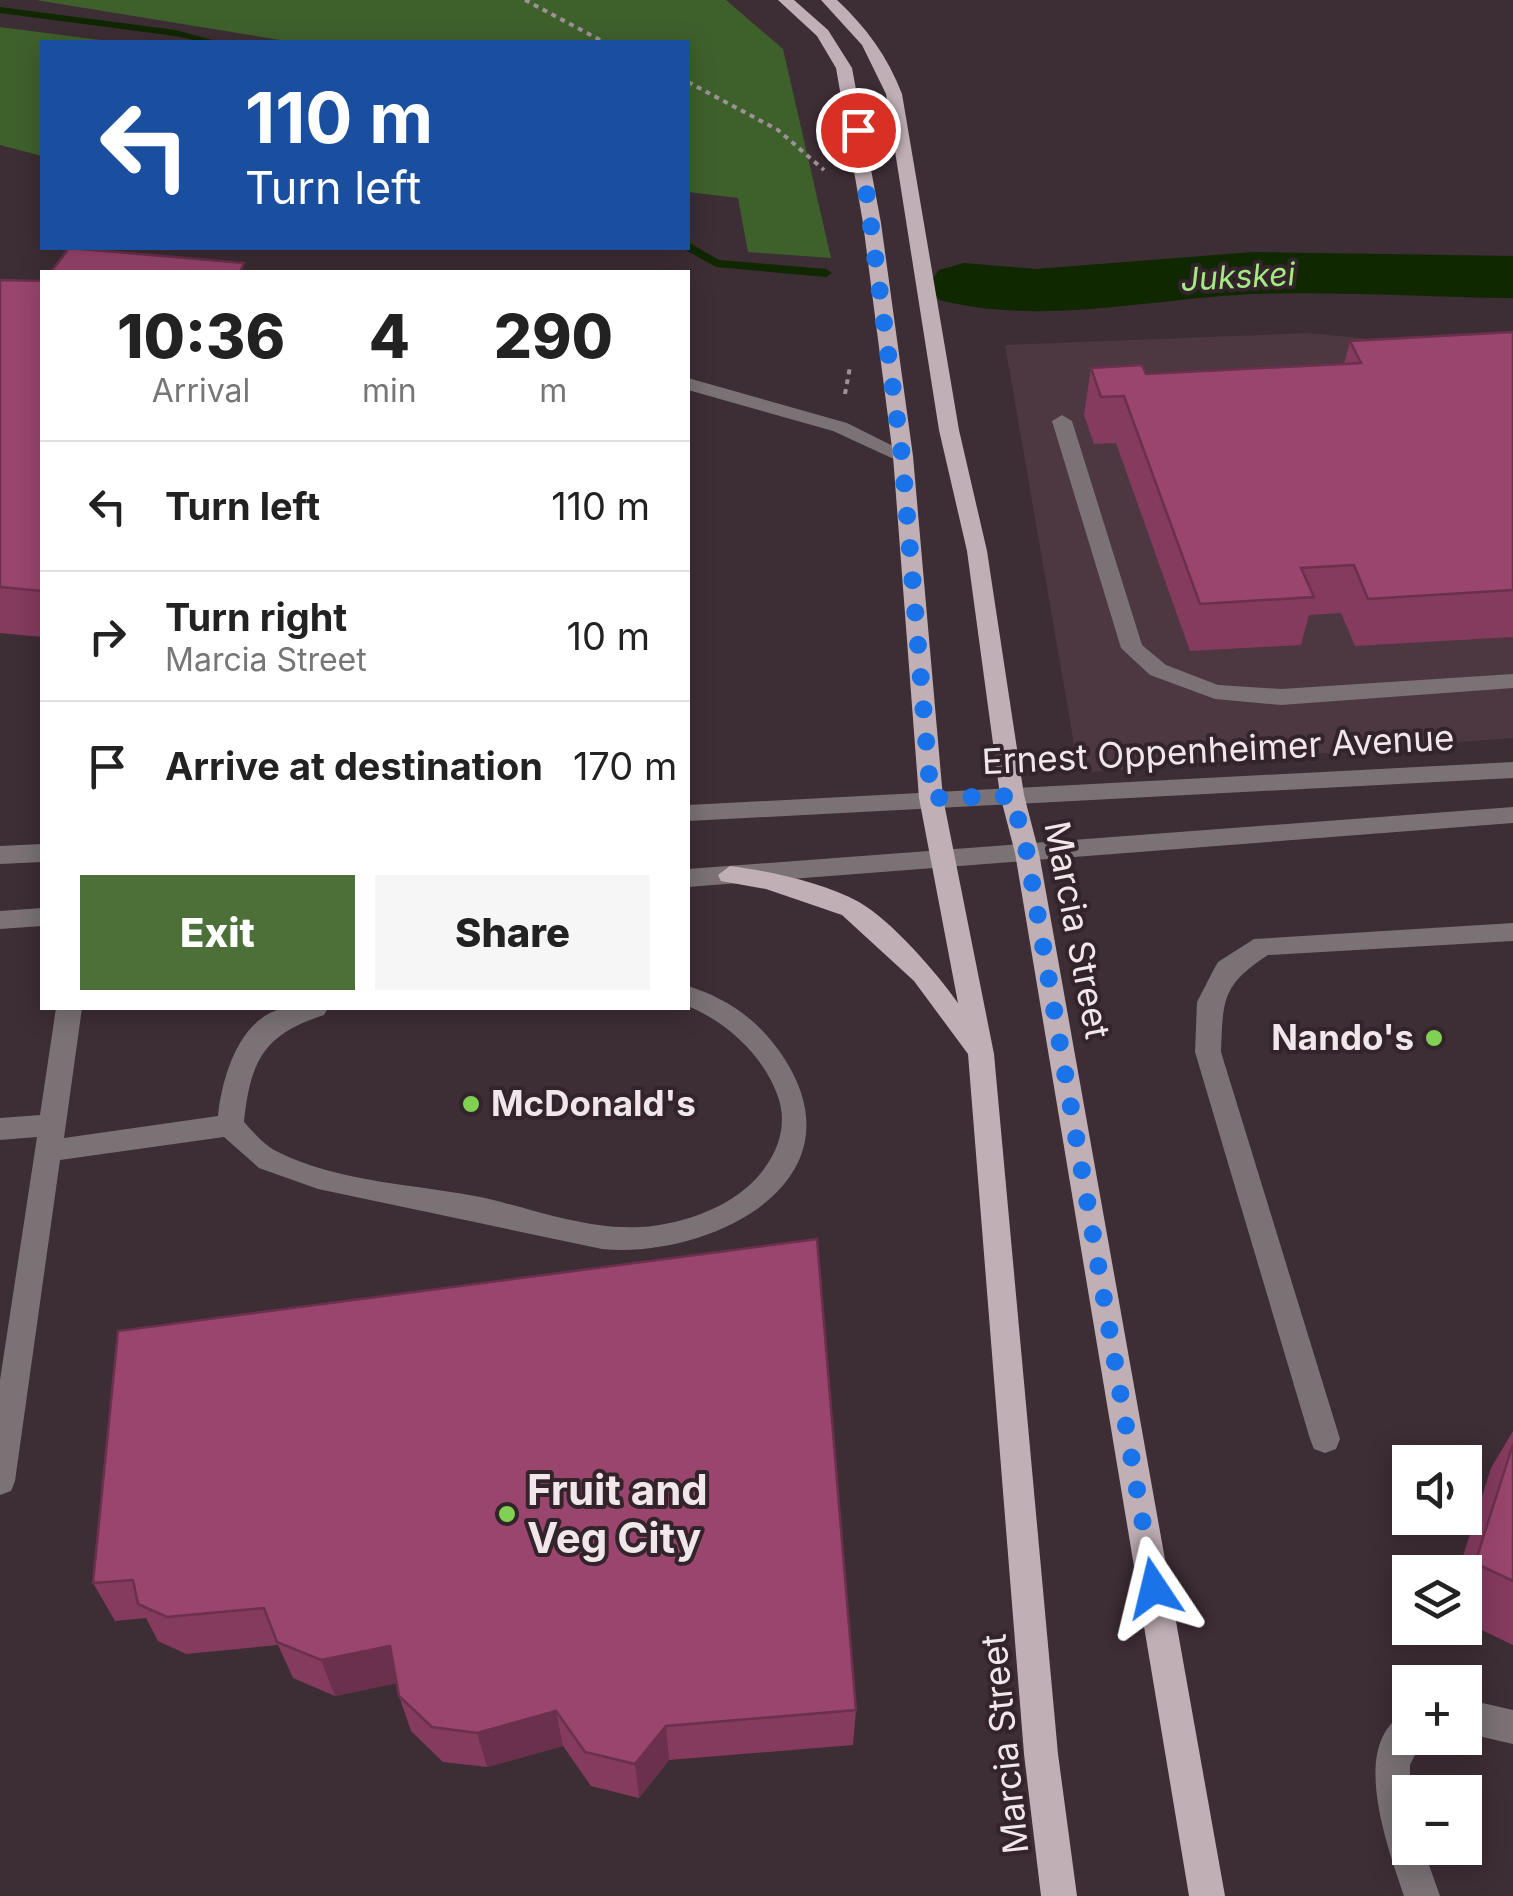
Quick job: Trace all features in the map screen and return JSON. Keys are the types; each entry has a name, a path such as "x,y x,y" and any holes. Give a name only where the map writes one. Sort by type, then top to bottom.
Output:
{"main road":[{"name":"Marcia Street","path":"785,0 823,32 844,68 872,222 902,456 931,798 981,1054 1041,1754 1060,1896"},
{"name":"Marcia Street","path":"828,0 855,24 884,63 894,94 949,430 977,551 1012,796 1027,853 1206,1896"},
{"path":"730,875 768,880 850,909 923,974 981,1054"}],"street":[{"path":"690,385 840,427 902,456"},
{"path":"1062,421 1132,648 1158,670 1216,692 1281,697 1513,681"},
{"name":"Ernest Oppenheimer Avenue","path":"690,813 1513,770"},
{"path":"690,878 1513,815"},
{"path":"0,855 40,852"},
{"path":"0,920 40,917"},
{"path":"1325,1439 1208,1052 1210,1002 1227,968 1263,946 1513,932"},
{"path":"309,1010 284,1018 258,1038 243,1058 233,1083 230,1125 248,1147 315,1176 637,1239 680,1234 716,1220 758,1193 779,1171 798,1118 790,1090 769,1052 748,1029 716,1005 690,997"},
{"path":"0,1481 69,1010"},
{"path":"0,1129 50,1138 230,1125"},
{"path":"1482,1720 1513,1727"},
{"path":"1393,1755 1390,1762 1403,1837 1422,1896"}],"path":[{"path":"525,0 600,40"},
{"path":"690,83 726,98 779,132 823,167 828,180"},
{"path":"840,427 852,355"}],"shaded area":[{"path":"1308,333 1513,353 1513,738 1079,773 1005,345"}],"green space":[{"path":"36,0 726,0 783,49 831,258 748,252 738,198 690,192 690,40 280,40"},
{"path":"0,27 101,40 40,40 40,155 0,145"}],"building":[{"path":"68,250 244,263 241,270 52,270"},
{"path":"0,280 40,281 40,591 0,587"},
{"path":"1513,332 1513,590 1368,599 1354,565 1301,568 1314,597 1200,604 1124,396 1101,397 1091,368 1142,365 1146,374 1361,363 1350,341"},
{"path":"817,1239 856,1710 666,1726 635,1764 585,1752 556,1711 477,1733 432,1727 399,1696 390,1646 321,1660 277,1642 264,1608 167,1617 138,1604 133,1580 93,1583 118,1331"},
{"path":"1513,1444 1513,1581 1482,1566 1482,1555 1478,1555"}],"waterway":[{"name":"Jukskei","path":"0,10 206,40"},
{"name":"Jukskei","path":"690,247 716,263 826,273"},
{"name":"Jukskei","path":"964,285 1036,291 1253,273 1513,277"}],"place":[{"name":"Nando's","path":"1434,1038"},
{"name":"McDonald's","path":"471,1104"},
{"name":"Fruit and Veg City","path":"507,1514"}],"route":[{"path":"858,130 902,456 931,798 1012,796 1027,853 1154,1588"}]}
